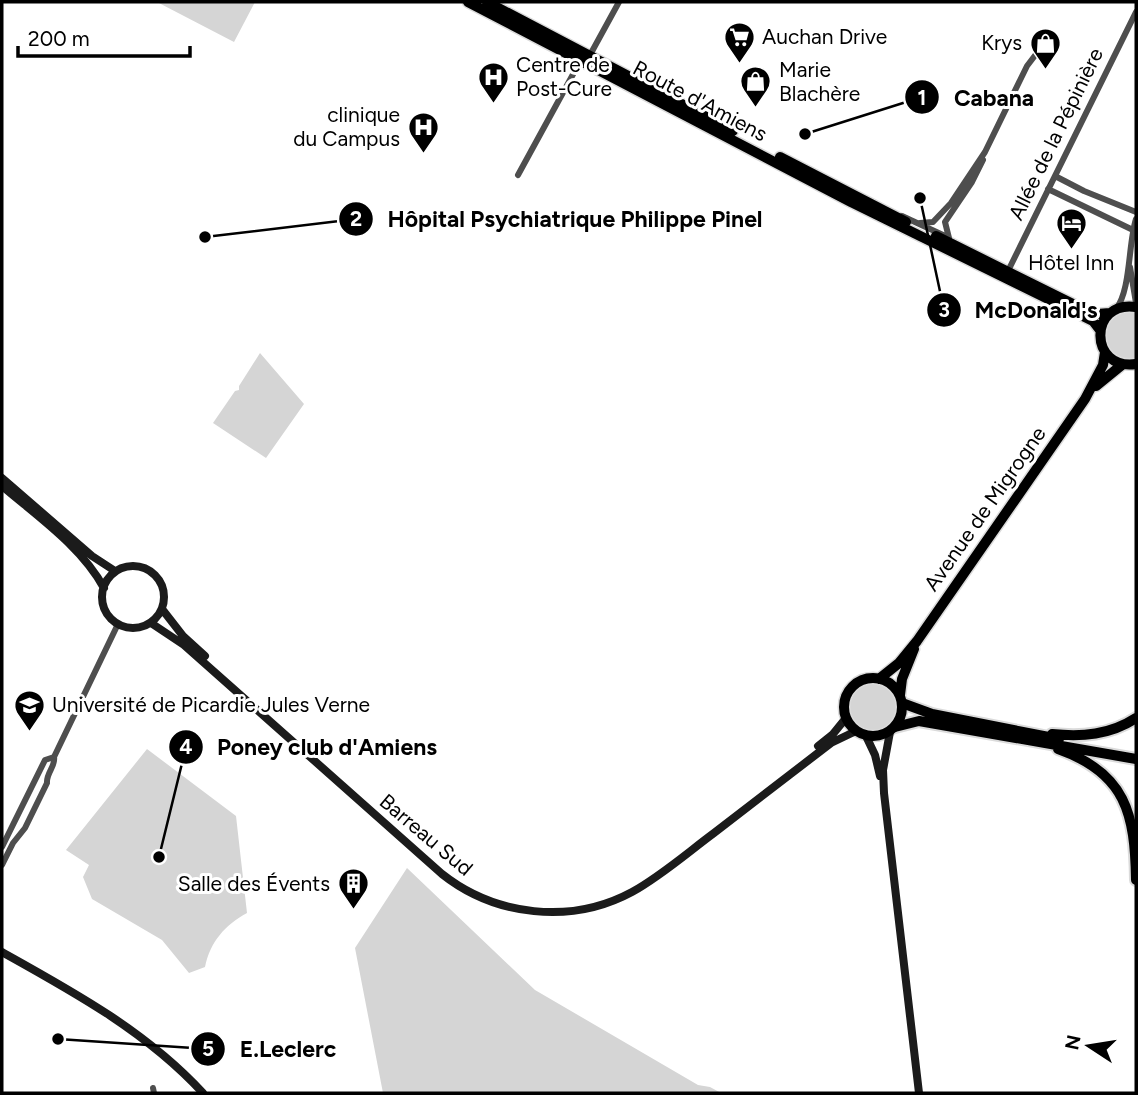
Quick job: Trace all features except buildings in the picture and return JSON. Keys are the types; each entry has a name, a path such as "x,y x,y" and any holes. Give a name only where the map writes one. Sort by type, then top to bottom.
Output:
{"highway":[{"path":"901,699 932,714 1136,757"},
{"path":"893,729 919,721 1034,737 1073,736 1116,729 1136,718"},
{"path":"1034,737 1086,761 1115,787 1133,828 1136,880"}],"main road":[{"name":"Route d'Amiens","path":"468,2 586,57 1085,310 1097,314 1112,312"},
{"name":"Route d'Amiens","path":"487,2 851,202 1093,321 1100,330"},
{"path":"1136,305 1112,312 1100,330 1100,341 1113,360 1123,364 1136,364"},
{"name":"Avenue de Migrogne","path":"879,679 899,663 917,641 1084,399 1103,365 1105,352"},
{"name":"Avenue de Migrogne","path":"1084,399 1102,379 1123,364"},
{"path":"2,478 92,555 115,571"},
{"path":"2,486 69,544 104,587"},
{"path":"136,567 156,575 162,585 162,609 151,623 132,628 118,624 105,610 102,596 104,587 115,571 136,567"},
{"name":"Barreau Sud","path":"162,609 183,636 201,653 441,869 479,893 528,907 561,908 595,903 621,893 648,877 817,747 833,734 846,718"},
{"name":"Barreau Sud","path":"151,623 184,645 442,874 467,891 516,909 539,912 576,911 632,892 831,743 861,734"},
{"name":"Avenue de Migrogne","path":"901,699 902,679 917,641"},
{"path":"884,793 875,755 846,718 845,701 850,690 860,681 879,679 889,683 901,699 902,713 893,729 883,770 884,793 919,1093"},
{"path":"861,734 878,736 893,729"},
{"path":"2,952 82,996 140,1037 203,1093"}],"street":[{"path":"518,175 619,2"},
{"name":"Allée de la Pépinière","path":"1008,271 1136,12"},
{"path":"949,238 945,222 972,182 1027,66 1046,41"},
{"path":"920,223 933,222 944,213 985,152"},
{"path":"1055,176 1136,212"},
{"path":"1048,190 1133,230"},
{"path":"886,210 920,223 990,262"},
{"path":"1112,312 1122,298 1136,219"},
{"path":"1129,251 1131,283 1136,305"},
{"path":"2,865 44,790 54,757 118,624"},
{"path":"2,847 45,760 54,757"}],"shaded area":[{"path":"157,2 255,2 234,42"},
{"path":"1136,312 1136,359 1124,359 1114,355 1108,348 1106,330 1111,321 1120,314"},
{"path":"260,353 304,404 266,458 213,423 235,391 239,390"},
{"path":"874,683 891,690 898,707 891,724 874,731 857,724 850,707 857,690"},
{"path":"147,749 236,816 247,913 220,935 205,967 189,973 162,940 92,899 83,877 89,865 66,850"},
{"path":"407,868 535,990 698,1085 721,1093 383,1093 355,948"}],"place":[{"name":"Auchan Drive","path":"739,64"},
{"name":"Krys","path":"1045,70"},
{"name":"Centre de Post-Cure","path":"493,104"},
{"name":"Marie Blachère","path":"756,109"},
{"name":"Cabana","path":"805,134"},
{"name":"clinique du Campus","path":"423,154"},
{"name":"McDonald's","path":"920,198"},
{"name":"Hôpital Psychiatrique Philippe Pinel","path":"205,237"},
{"name":"Hôtel Inn","path":"1071,250"},
{"name":"Université de Picardie Jules Verne","path":"29,732"},
{"name":"Poney club d'Amiens","path":"159,857"},
{"name":"Salle des Évents","path":"353,911"},
{"name":"E.Leclerc","path":"58,1039"}]}
